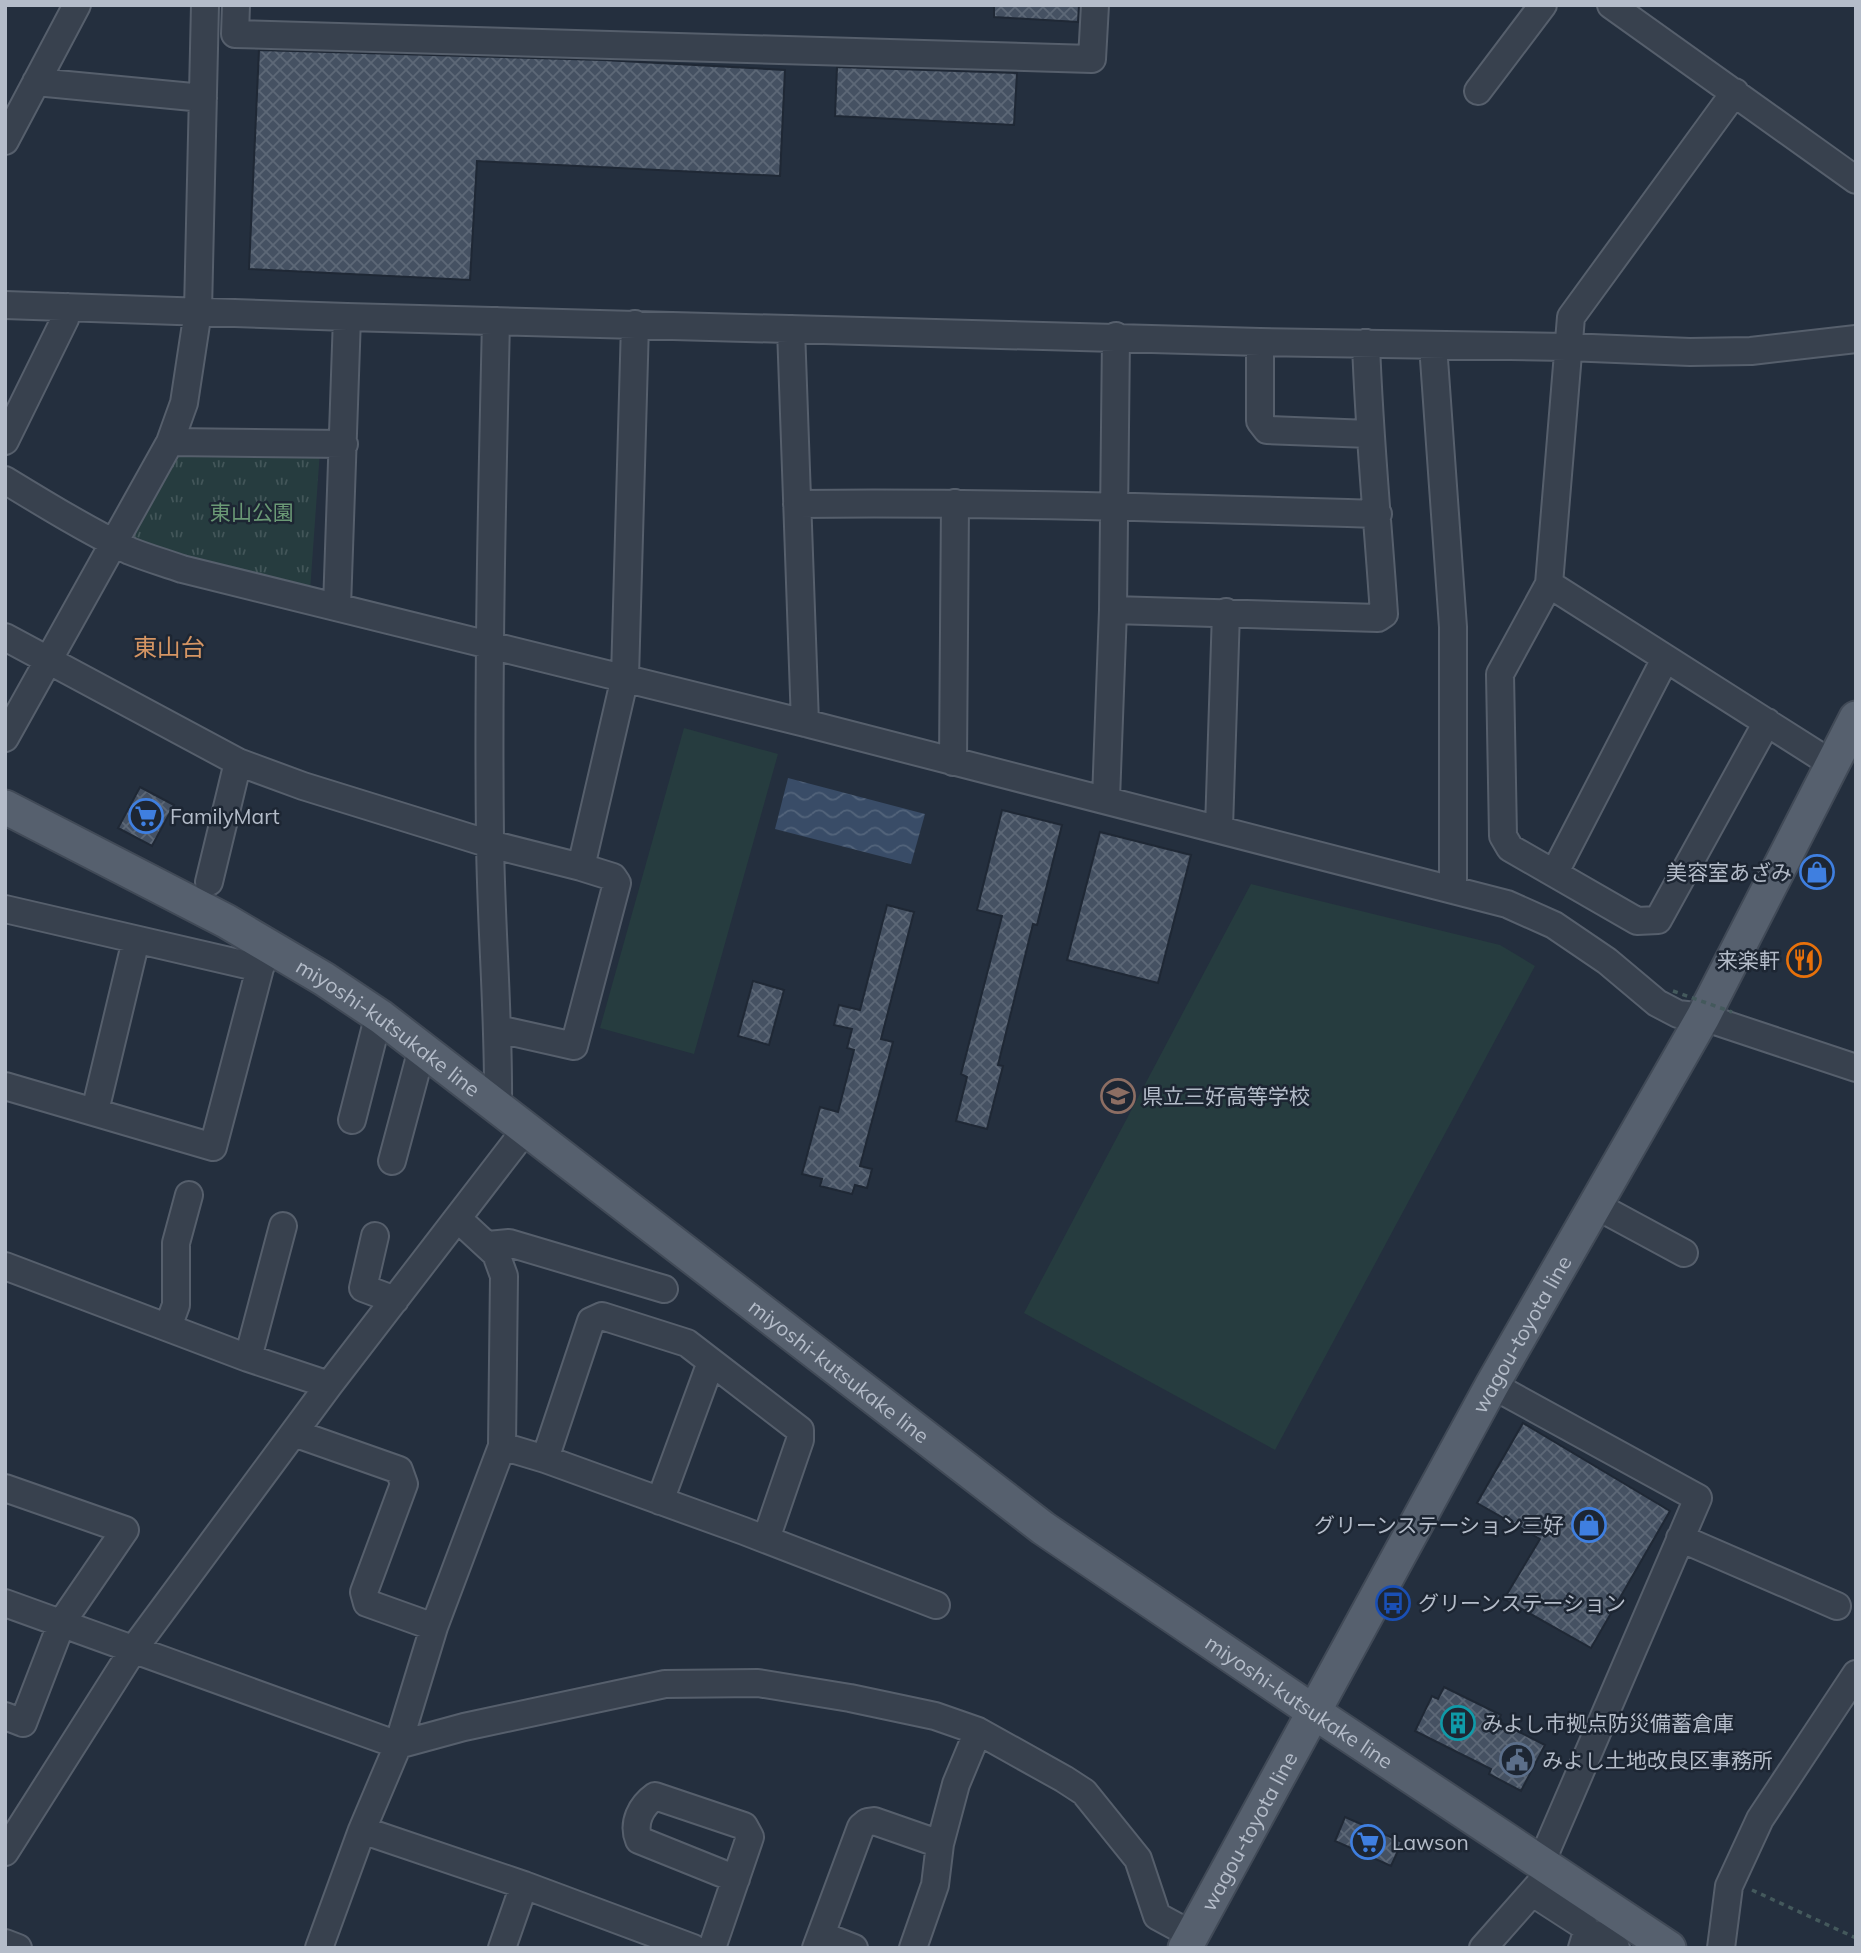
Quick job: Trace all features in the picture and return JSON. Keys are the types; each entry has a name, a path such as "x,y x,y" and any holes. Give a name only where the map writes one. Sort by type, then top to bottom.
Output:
{"main road":[{"name":"wagou-toyota line","path":"1189,1941 1492,1385 1597,1206 1718,1014 1832,764 1856,718"},
{"name":"miyoshi-kutsukake line","path":"5,807 178,895 265,957 381,1017 1043,1528 1314,1712 1542,1875 1669,1948"}],"street":[{"path":"5,141 77,5"},
{"path":"5,738 170,442 184,403 198,311 205,5"},
{"path":"236,5 235,34 1092,59 1095,5"},
{"path":"1478,91 1543,5"},
{"path":"1611,5 1856,180"},
{"path":"36,82 202,97"},
{"path":"1735,92 1571,317 1549,584 1500,674 1503,836 1510,848 1637,921 1658,920 1767,722"},
{"path":"5,305 347,317 1718,352 1856,340"},
{"path":"5,441 65,319 68,307"},
{"path":"337,607 347,317"},
{"path":"496,321 489,643 490,844 498,1029 498,1105"},
{"path":"581,867 625,677 635,324"},
{"path":"791,329 805,723"},
{"path":"1106,799 1113,610 1116,337"},
{"path":"1260,342 1260,421 1267,430 1369,434"},
{"path":"1113,610 1378,618 1384,614 1378,514 1369,434 1366,343"},
{"path":"1433,345 1453,627 1453,890"},
{"path":"170,442 344,444"},
{"path":"5,480 113,542 182,569 625,677 1507,904 1554,925 1607,961 1657,1003 1678,1014 1718,1014 1856,1068"},
{"path":"953,762 956,503"},
{"path":"797,504 1115,505 1378,514"},
{"path":"1549,584 1832,764"},
{"path":"1219,828 1227,612"},
{"path":"5,637 237,762 303,786 490,844 613,877 617,883 573,1046 498,1029"},
{"path":"1555,872 1665,659"},
{"path":"209,882 237,762"},
{"path":"5,909 136,940 265,957 213,1147 5,1086"},
{"path":"95,1111 136,940"},
{"path":"352,1120 376,1026 381,1017"},
{"path":"392,1161 419,1060 427,1052"},
{"path":"5,1852 133,1650 329,1385 526,1129"},
{"path":"168,1327 176,1306 176,1243 189,1195"},
{"path":"1597,1206 1684,1253"},
{"path":"319,1948 362,1830 398,1745 434,1627 502,1446 504,1276 501,1263 488,1245 458,1219"},
{"path":"248,1358 284,1226"},
{"path":"375,1236 363,1288 395,1300"},
{"path":"488,1245 509,1242 664,1289"},
{"path":"5,1266 248,1358 329,1385"},
{"path":"545,1459 591,1321 602,1316 688,1343 800,1430 800,1440 766,1539"},
{"path":"660,1501 711,1362"},
{"path":"1483,1948 1542,1875 1698,1498 1492,1385"},
{"path":"294,1433 399,1470 404,1484 364,1598 367,1603 434,1627"},
{"path":"502,1446 766,1539 936,1605"},
{"path":"5,1488 125,1530 62,1622 23,1723 5,1716"},
{"path":"1681,1538 1837,1606"},
{"path":"5,1603 398,1745 464,1727 665,1684 758,1684 850,1698 934,1716 978,1731 1084,1792 1138,1858 1157,1916 1189,1941"},
{"path":"1721,1948 1730,1883 1760,1819 1856,1674"},
{"path":"913,1948 935,1885 940,1844 956,1784 978,1731"},
{"path":"854,1948 818,1942 861,1827 874,1821 940,1844"},
{"path":"362,1830 524,1885 694,1948"},
{"path":"1542,1875 1584,1926 1584,1941 1597,1934 1616,1948"},
{"path":"712,1948 736,1879"},
{"path":"502,1948 524,1885"},
{"path":"5,1943 18,1948"}],"path":[{"path":"1673,991 1718,1014"},
{"path":"1730,1883 1856,1938"}],"green space":[{"name":"東山公園","path":"320,450 310,591 137,544 130,526 169,455"},
{"path":"684,728 778,754 694,1054 600,1028"},
{"path":"1251,884 1500,945 1535,966 1275,1450 1024,1313"}],"water":[{"path":"788,778 925,814 911,864 775,829"}],"building":[{"path":"994,5 1079,5 1078,22 994,17"},
{"path":"259,50 603,60 785,70 780,176 477,161 470,280 249,269"},
{"path":"837,67 1017,73 1014,125 835,116"},
{"name":"FamilyMart","path":"140,787 174,805 152,846 118,828"},
{"path":"1002,810 1062,825 1037,925 1033,924 998,1065 1003,1066 987,1129 956,1121 967,1077 961,1074 1002,916 977,910"},
{"path":"1100,832 1191,855 1158,983 1067,960"},
{"path":"887,905 914,912 881,1039 893,1042 860,1166 872,1169 867,1188 855,1185 852,1194 820,1186 822,1179 802,1174 820,1107 838,1112 854,1050 847,1048 852,1029 834,1025 839,1005 860,1010"},
{"path":"753,981 784,990 769,1045 738,1036"},
{"name":"グリーンステーション三好","path":"1523,1423 1670,1511 1591,1648 1504,1599 1540,1539 1477,1503"},
{"path":"1444,1687 1501,1715 1498,1721 1545,1745 1521,1791 1489,1774 1491,1769 1415,1731 1432,1696 1438,1699"},
{"name":"Lawson","path":"1345,1817 1402,1842 1391,1866 1335,1841"}],"place":[{"name":"FamilyMart","path":"146,816"},
{"name":"美容室あざみ","path":"1817,872"},
{"name":"来楽軒","path":"1804,960"},
{"name":"県立三好高等学校","path":"1118,1096"},
{"name":"グリーンステーション三好","path":"1589,1525"},
{"name":"グリーンステーション","path":"1393,1603"},
{"name":"みよし市拠点防災備蓄倉庫","path":"1458,1723"},
{"name":"みよし土地改良区事務所","path":"1517,1760"},
{"name":"Lawson","path":"1368,1842"}],"district":[{"name":"東山台","path":"169,647"}]}
